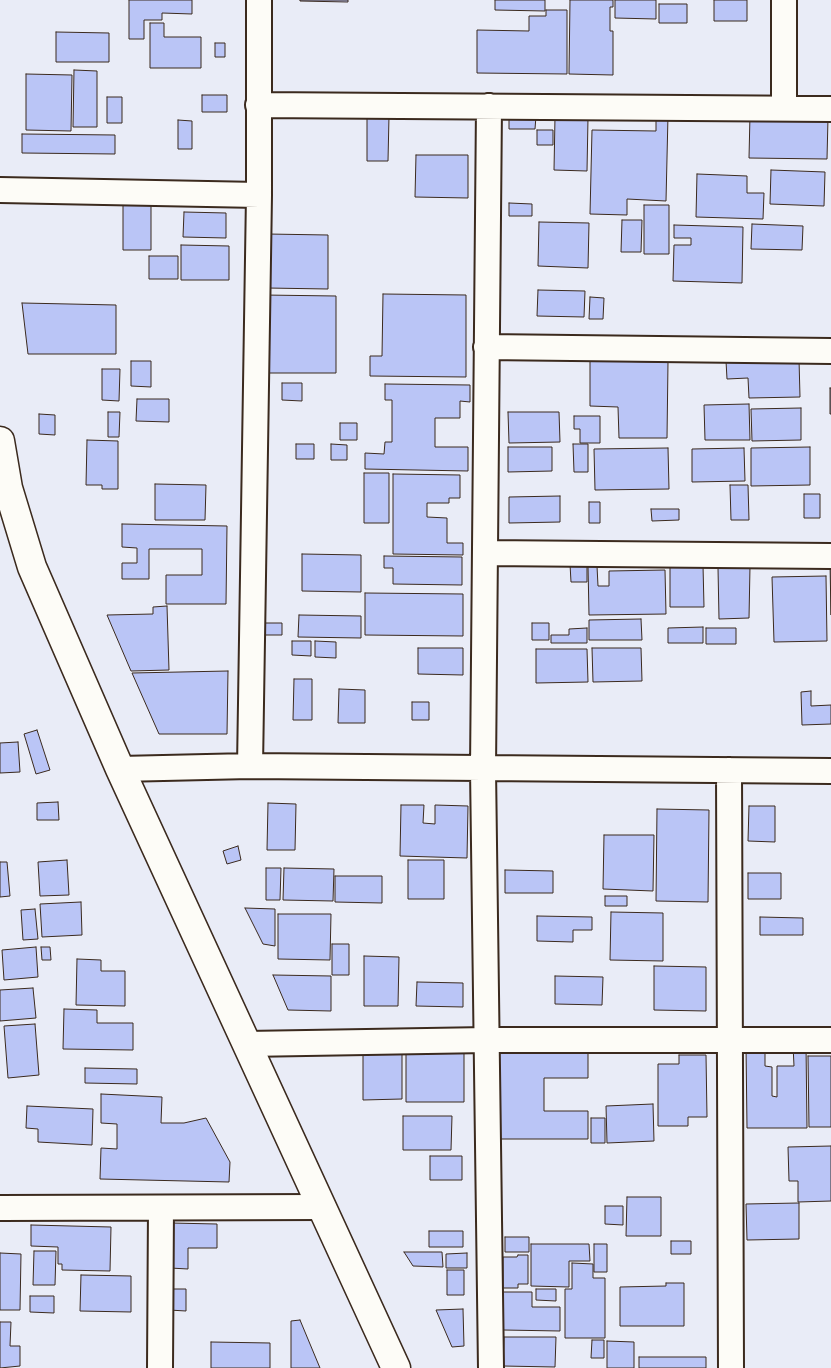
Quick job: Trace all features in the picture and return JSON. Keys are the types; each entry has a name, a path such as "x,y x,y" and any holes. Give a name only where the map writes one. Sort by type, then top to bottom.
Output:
{"main road":[{"path":"0,441 8,488 32,567 120,768 396,1368"}],"street":[{"path":"250,766 259,195 260,0"},
{"path":"784,0 784,107"},
{"path":"258,105 784,107 831,109"},
{"path":"490,106 483,769 491,1368"},
{"path":"0,190 259,195"},
{"path":"486,347 831,351"},
{"path":"486,553 831,556"},
{"path":"120,768 250,766 831,771"},
{"path":"729,770 731,1368"},
{"path":"246,1044 731,1038 831,1040"},
{"path":"0,1208 321,1207"},
{"path":"160,1368 161,1208"}],"building":[{"path":"129,0 192,0 192,14 162,13 162,20 144,20 144,39 129,39"},
{"path":"348,0 348,2 300,1"},
{"path":"495,0 545,0 545,11 495,10"},
{"path":"570,0 613,0 613,7 610,7 610,31 613,31 613,75 569,74"},
{"path":"615,0 656,0 656,19 615,18"},
{"path":"714,0 747,0 747,21 714,21"},
{"path":"659,4 687,4 687,23 659,23"},
{"path":"546,10 567,10 567,74 477,73 477,30 529,31 529,16 546,16"},
{"path":"150,23 164,23 164,37 201,37 201,68 150,68"},
{"path":"56,32 109,33 109,62 56,62"},
{"path":"215,43 225,43 225,57 215,57"},
{"path":"74,70 97,71 97,127 73,127"},
{"path":"26,74 72,75 71,131 26,130"},
{"path":"202,95 227,95 227,112 202,112"},
{"path":"107,97 122,97 122,123 107,123"},
{"path":"367,115 389,116 388,161 367,161"},
{"path":"509,115 536,116 535,129 509,129"},
{"path":"656,115 668,115 666,201 627,199 627,215 590,214 592,130 656,131"},
{"path":"750,115 828,118 827,159 749,158"},
{"path":"555,117 588,118 587,171 554,170"},
{"path":"178,120 192,121 192,149 178,149"},
{"path":"537,130 553,130 553,145 537,145"},
{"path":"22,134 115,135 115,154 22,153"},
{"path":"416,155 468,155 468,198 415,197"},
{"path":"771,170 825,172 824,206 770,204"},
{"path":"697,174 747,176 747,193 764,193 763,219 696,217"},
{"path":"123,197 151,197 151,250 123,250"},
{"path":"509,203 532,204 532,216 509,216"},
{"path":"644,205 669,205 669,254 644,254"},
{"path":"184,212 226,213 226,238 183,237"},
{"path":"622,220 642,220 641,252 621,252"},
{"path":"539,222 589,223 588,268 538,266"},
{"path":"752,224 803,226 802,250 751,249"},
{"path":"674,225 743,227 742,283 673,281 674,245 691,245 691,238 674,238"},
{"path":"267,234 328,235 328,289 267,288"},
{"path":"181,245 229,246 229,280 181,280"},
{"path":"149,256 178,256 178,279 149,279"},
{"path":"538,290 585,291 584,317 537,316"},
{"path":"383,294 466,295 466,377 370,376 370,356 382,356"},
{"path":"263,295 336,296 336,373 263,373"},
{"path":"590,297 604,298 603,319 589,319"},
{"path":"22,303 116,305 116,354 28,354"},
{"path":"799,359 800,397 749,398 748,378 727,379 726,361"},
{"path":"131,361 151,361 151,387 131,386"},
{"path":"590,361 668,362 667,438 619,438 618,407 590,406"},
{"path":"102,369 120,369 119,401 102,400"},
{"path":"282,383 302,383 302,401 282,400"},
{"path":"385,384 470,385 470,402 460,401 460,418 435,418 435,447 468,447 468,471 365,469 365,453 384,454 385,442 392,442 392,400 385,400"},
{"path":"831,388 831,414 830,414"},
{"path":"137,399 169,399 169,422 136,421"},
{"path":"749,404 750,440 705,440 704,405"},
{"path":"801,408 801,440 752,441 751,409"},
{"path":"108,412 120,412 119,437 108,437"},
{"path":"508,412 559,412 560,442 509,443"},
{"path":"39,414 55,415 55,435 39,434"},
{"path":"574,416 600,416 600,443 580,443 580,429 574,429"},
{"path":"340,423 357,423 357,440 340,440"},
{"path":"87,440 118,441 118,489 102,489 102,485 86,485"},
{"path":"296,444 314,444 314,459 296,459"},
{"path":"331,444 347,445 347,460 331,460"},
{"path":"573,444 588,444 588,472 574,472"},
{"path":"508,447 552,447 552,471 508,472"},
{"path":"810,447 810,485 751,486 751,448"},
{"path":"668,448 669,489 595,490 594,449"},
{"path":"744,448 745,481 692,482 692,449"},
{"path":"364,473 389,473 389,523 364,523"},
{"path":"393,474 460,475 460,498 449,498 449,503 427,503 427,517 447,518 447,543 463,543 463,555 393,554"},
{"path":"155,484 206,485 205,520 155,520"},
{"path":"730,485 748,485 749,520 731,520"},
{"path":"804,494 820,494 820,518 804,518"},
{"path":"560,496 560,522 509,523 509,497"},
{"path":"589,502 600,502 600,523 589,523"},
{"path":"651,509 679,509 679,520 652,521"},
{"path":"122,524 227,526 226,604 166,604 166,575 202,575 202,549 149,549 149,579 122,579 122,563 137,563 137,548 122,547"},
{"path":"302,554 361,555 361,592 302,591"},
{"path":"384,556 462,557 462,585 393,584 393,568 384,568"},
{"path":"830,563 831,563 831,615"},
{"path":"570,564 587,564 587,582 571,582"},
{"path":"703,565 704,607 670,607 670,566"},
{"path":"588,566 597,566 598,586 609,586 609,571 665,570 666,614 589,615"},
{"path":"750,567 749,618 719,619 718,568"},
{"path":"826,576 827,641 774,642 772,577"},
{"path":"365,593 463,594 463,636 365,635"},
{"path":"167,606 169,670 131,671 107,615 153,614 153,607"},
{"path":"299,615 361,616 361,638 298,637"},
{"path":"641,619 642,640 589,640 589,620"},
{"path":"261,623 282,623 282,635 261,635"},
{"path":"532,623 549,623 549,640 532,640"},
{"path":"703,627 703,643 668,643 668,628"},
{"path":"587,628 587,643 551,643 551,635 569,635 569,629"},
{"path":"706,628 736,628 736,644 706,644"},
{"path":"292,641 311,641 311,656 292,655"},
{"path":"315,641 336,642 336,658 315,657"},
{"path":"418,648 463,648 463,675 418,674"},
{"path":"592,648 641,648 642,681 593,682"},
{"path":"536,649 587,649 588,682 536,683"},
{"path":"228,671 227,734 159,734 132,673"},
{"path":"294,679 312,679 312,720 293,720"},
{"path":"339,689 365,690 365,723 338,723"},
{"path":"811,691 811,706 831,705 831,724 802,725 801,692"},
{"path":"412,702 429,702 429,720 412,720"},
{"path":"37,730 50,770 36,774 24,734"},
{"path":"18,742 20,772 0,773 0,743"},
{"path":"58,802 59,820 37,820 37,803"},
{"path":"268,803 296,804 295,850 267,850"},
{"path":"401,805 424,805 423,823 435,824 435,805 468,806 467,858 400,856"},
{"path":"749,806 775,806 775,842 748,841"},
{"path":"657,809 709,810 708,902 656,901"},
{"path":"604,835 654,835 653,891 603,889"},
{"path":"238,846 241,860 227,864 223,851"},
{"path":"67,860 69,895 40,896 38,862"},
{"path":"408,860 444,860 444,899 408,899"},
{"path":"0,862 7,862 10,896 0,897"},
{"path":"266,868 281,868 280,900 266,900"},
{"path":"284,868 334,869 333,901 283,900"},
{"path":"505,870 553,871 553,893 505,893"},
{"path":"748,873 781,873 781,899 748,899"},
{"path":"335,876 382,876 382,903 335,902"},
{"path":"605,896 627,896 627,906 605,906"},
{"path":"81,902 82,935 42,937 40,904"},
{"path":"245,908 275,909 275,946 263,944"},
{"path":"35,909 38,939 23,940 21,910"},
{"path":"611,912 663,913 663,961 610,960"},
{"path":"278,914 331,914 330,960 278,959"},
{"path":"537,916 592,917 592,930 573,930 573,942 537,941"},
{"path":"760,917 803,918 803,935 760,935"},
{"path":"332,944 349,944 349,975 332,975"},
{"path":"36,947 38,977 4,980 2,950"},
{"path":"41,947 50,947 51,960 42,960"},
{"path":"364,956 399,957 398,1006 364,1006"},
{"path":"77,959 101,960 101,971 125,971 125,1006 76,1005"},
{"path":"654,966 706,967 706,1011 654,1010"},
{"path":"273,975 331,976 331,1011 288,1010"},
{"path":"555,976 603,977 602,1005 555,1004"},
{"path":"417,982 463,983 463,1007 416,1006"},
{"path":"33,988 36,1018 0,1021 0,990"},
{"path":"64,1009 97,1010 97,1023 133,1023 133,1050 63,1049"},
{"path":"35,1024 39,1075 8,1078 4,1026"},
{"path":"499,1045 588,1045 588,1078 544,1078 544,1111 588,1111 588,1139 499,1139"},
{"path":"793,1045 806,1045 807,1128 747,1128 746,1046 765,1046 765,1066 772,1067 772,1096 777,1097 777,1066 794,1066"},
{"path":"406,1047 464,1047 464,1102 406,1102"},
{"path":"402,1048 402,1099 363,1100 363,1049"},
{"path":"679,1055 706,1055 707,1117 688,1117 688,1126 658,1126 658,1064 679,1064"},
{"path":"808,1056 831,1056 831,1127 809,1127"},
{"path":"85,1068 137,1069 137,1084 85,1083"},
{"path":"101,1094 162,1097 161,1123 184,1123 206,1118 230,1162 229,1182 100,1179 101,1148 117,1149 117,1124 101,1123"},
{"path":"653,1104 654,1141 607,1143 606,1106"},
{"path":"27,1106 93,1109 92,1145 38,1142 38,1129 26,1128"},
{"path":"403,1116 452,1116 451,1150 403,1150"},
{"path":"591,1118 605,1118 605,1143 591,1143"},
{"path":"831,1146 831,1201 798,1202 798,1181 789,1181 788,1147"},
{"path":"430,1156 462,1156 462,1180 430,1180"},
{"path":"627,1197 661,1197 661,1236 626,1236"},
{"path":"799,1203 799,1239 747,1240 746,1204"},
{"path":"605,1206 623,1206 623,1225 605,1224"},
{"path":"170,1223 217,1224 217,1248 188,1248 188,1269 170,1268"},
{"path":"31,1225 111,1227 110,1271 62,1270 62,1264 58,1264 58,1247 31,1246"},
{"path":"429,1231 463,1231 463,1247 429,1247"},
{"path":"505,1237 529,1237 529,1252 505,1252"},
{"path":"671,1241 691,1241 691,1254 671,1254"},
{"path":"531,1244 589,1244 590,1261 569,1261 569,1287 531,1286"},
{"path":"594,1244 607,1244 607,1272 594,1272"},
{"path":"34,1251 56,1251 55,1285 33,1285"},
{"path":"404,1252 442,1252 443,1267 413,1266"},
{"path":"0,1253 21,1254 20,1310 0,1310"},
{"path":"467,1253 467,1268 446,1268 446,1254"},
{"path":"518,1255 528,1255 528,1284 518,1284 518,1288 503,1288 503,1257 517,1257"},
{"path":"572,1263 593,1264 593,1278 605,1278 605,1338 565,1338 565,1289 572,1289"},
{"path":"447,1270 464,1270 464,1295 447,1295"},
{"path":"81,1275 131,1276 131,1312 80,1311"},
{"path":"666,1283 684,1283 684,1326 620,1326 620,1287 666,1286"},
{"path":"170,1289 186,1289 186,1311 169,1310"},
{"path":"536,1289 556,1289 556,1301 536,1300"},
{"path":"503,1292 532,1292 532,1307 560,1307 560,1331 503,1330"},
{"path":"30,1296 54,1296 54,1313 30,1312"},
{"path":"463,1309 464,1346 452,1347 436,1310"},
{"path":"300,1320 320,1368 291,1368 291,1321"},
{"path":"0,1322 11,1322 10,1346 20,1346 20,1366 0,1368"},
{"path":"504,1337 556,1337 555,1367 503,1366"},
{"path":"592,1340 604,1340 604,1358 591,1358"},
{"path":"607,1341 634,1342 634,1368 607,1368"},
{"path":"211,1342 270,1343 270,1368 211,1368"},
{"path":"639,1357 706,1357 706,1368 639,1368"}]}
